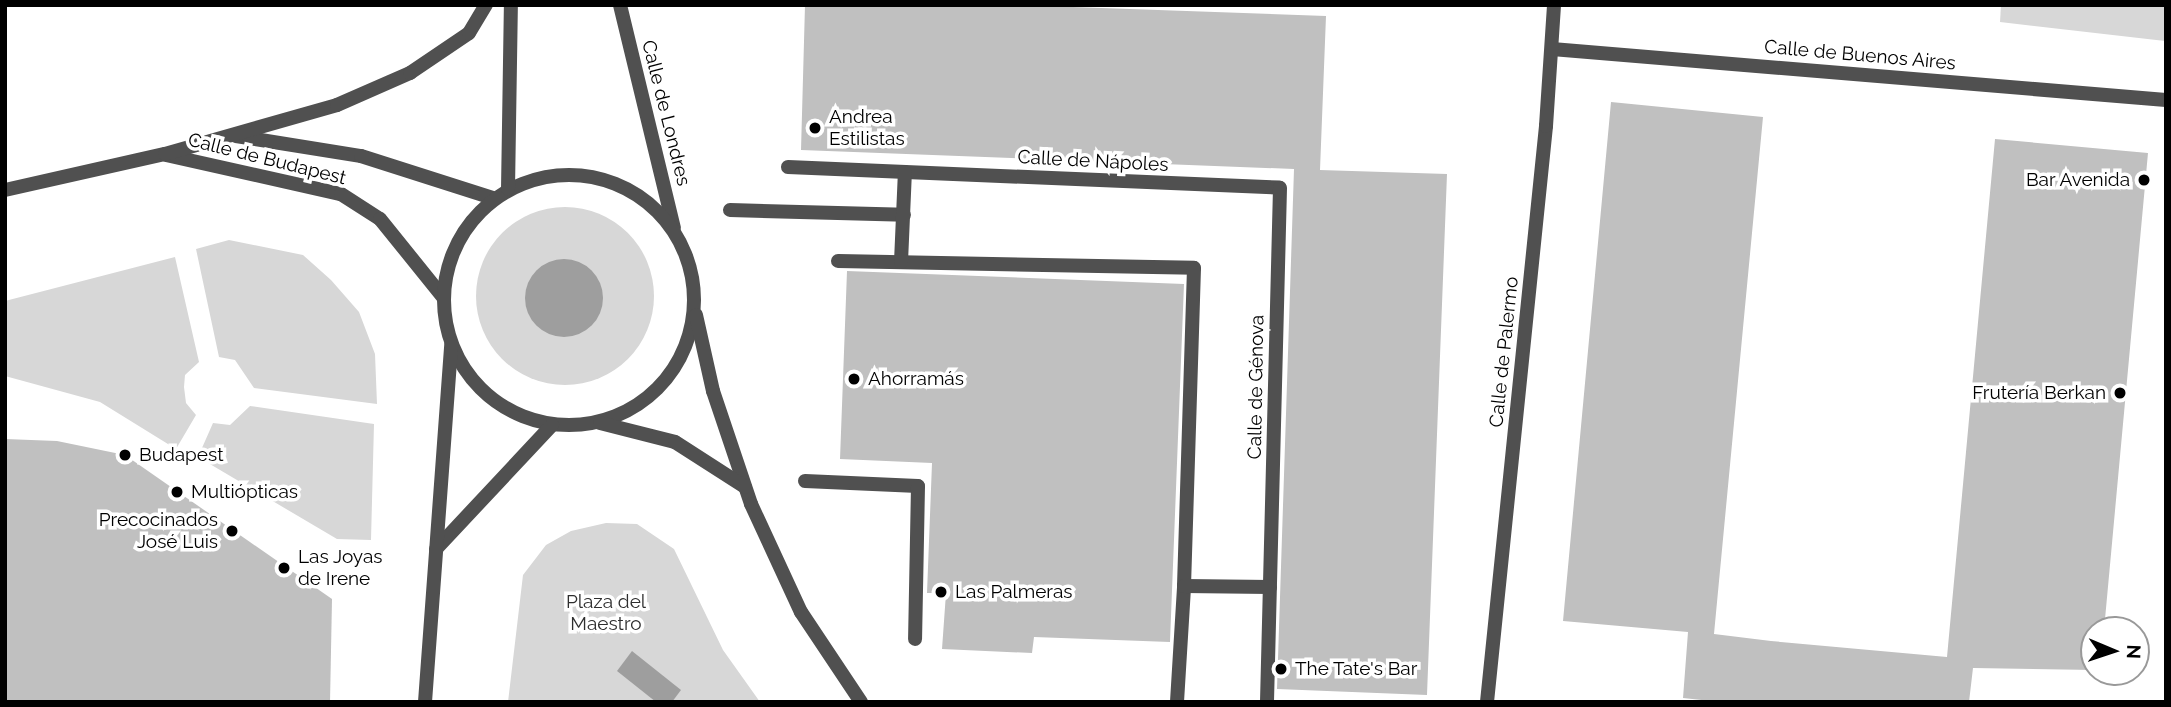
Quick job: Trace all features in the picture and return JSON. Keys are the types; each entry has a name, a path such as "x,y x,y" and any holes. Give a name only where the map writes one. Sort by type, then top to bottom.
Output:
{"street":[{"name":"Calle de Budapest","path":"5,190 165,154 337,105 410,73 469,33 486,5"},
{"path":"508,190 510,5"},
{"name":"Calle de Londres","path":"620,5 674,230"},
{"name":"Calle de Palermo","path":"1487,702 1552,49 1554,5"},
{"name":"Calle de Buenos Aires","path":"1552,49 2166,100"},
{"name":"Calle de Budapest","path":"231,135 361,156 493,198"},
{"name":"Calle de Budapest","path":"165,154 341,194 380,219 443,297"},
{"name":"Calle de Nápoles","path":"788,167 1280,188"},
{"path":"901,262 905,172"},
{"path":"425,702 451,344 443,297 454,250 493,198 508,190 563,174 606,179 641,195 674,230 692,269 695,311 713,391 745,487 801,612 861,702"},
{"name":"Calle de Génova","path":"1267,702 1280,188"},
{"path":"730,211 904,215"},
{"path":"838,261 1194,268 1184,586 1177,702"},
{"path":"600,423 633,410 659,389 683,355 695,311"},
{"path":"451,344 478,388 513,413 552,425 600,423 675,442 745,487"},
{"path":"436,549 552,425"},
{"path":"805,481 919,486 915,639"},
{"path":"1184,586 1270,587"}],"green space":[{"path":"2001,5 2166,5 2165,41 2000,22"},
{"path":"565,207 599,214 628,233 647,262 654,296 647,330 628,359 599,378 565,385 531,378 502,359 483,330 476,296 483,262 502,233 531,214"},
{"path":"229,240 303,255 331,280 359,312 375,354 377,404 254,388 235,360 219,357 196,249"},
{"path":"175,257 199,362 185,375 184,387 186,403 196,415 176,449 100,402 5,376 5,301"},
{"path":"250,406 374,424 371,540 337,539 198,457 213,423 230,425"},
{"name":"Plaza del Maestro","path":"606,523 637,524 674,549 723,650 760,702 508,702 523,575 546,545 571,531"}],"shaded area":[{"path":"564,259 579,262 596,276 603,298 600,313 586,330 564,337 549,334 532,320 525,298 528,283 542,266"},
{"path":"632,651 681,690 672,702 656,702 617,671"}],"building":[{"path":"805,5 1014,5 1326,16 1320,170 1447,174 1427,695 1277,689 1294,169 801,150"},
{"path":"1611,102 1763,117 1714,634 1771,641 1947,657 1995,139 2148,153 2105,616 2080,616 2080,670 1973,668 1969,702 1720,702 1683,698 1688,632 1563,621"},
{"path":"847,271 1184,284 1170,642 1034,637 1032,653 942,649 946,593 927,593 932,463 840,459"},
{"path":"5,439 57,441 125,455 332,599 330,702 5,702"}],"place":[{"name":"Andrea Estilistas","path":"815,128"},
{"name":"Bar Avenida","path":"2144,180"},
{"name":"Ahorramás","path":"854,379"},
{"name":"Frutería Berkan","path":"2120,393"},
{"name":"Budapest","path":"125,455"},
{"name":"Multiópticas","path":"177,492"},
{"name":"Precocinados José Luis","path":"232,531"},
{"name":"Las Joyas de Irene","path":"284,568"},
{"name":"Las Palmeras","path":"941,592"},
{"name":"The Tate's Bar","path":"1281,669"}]}
